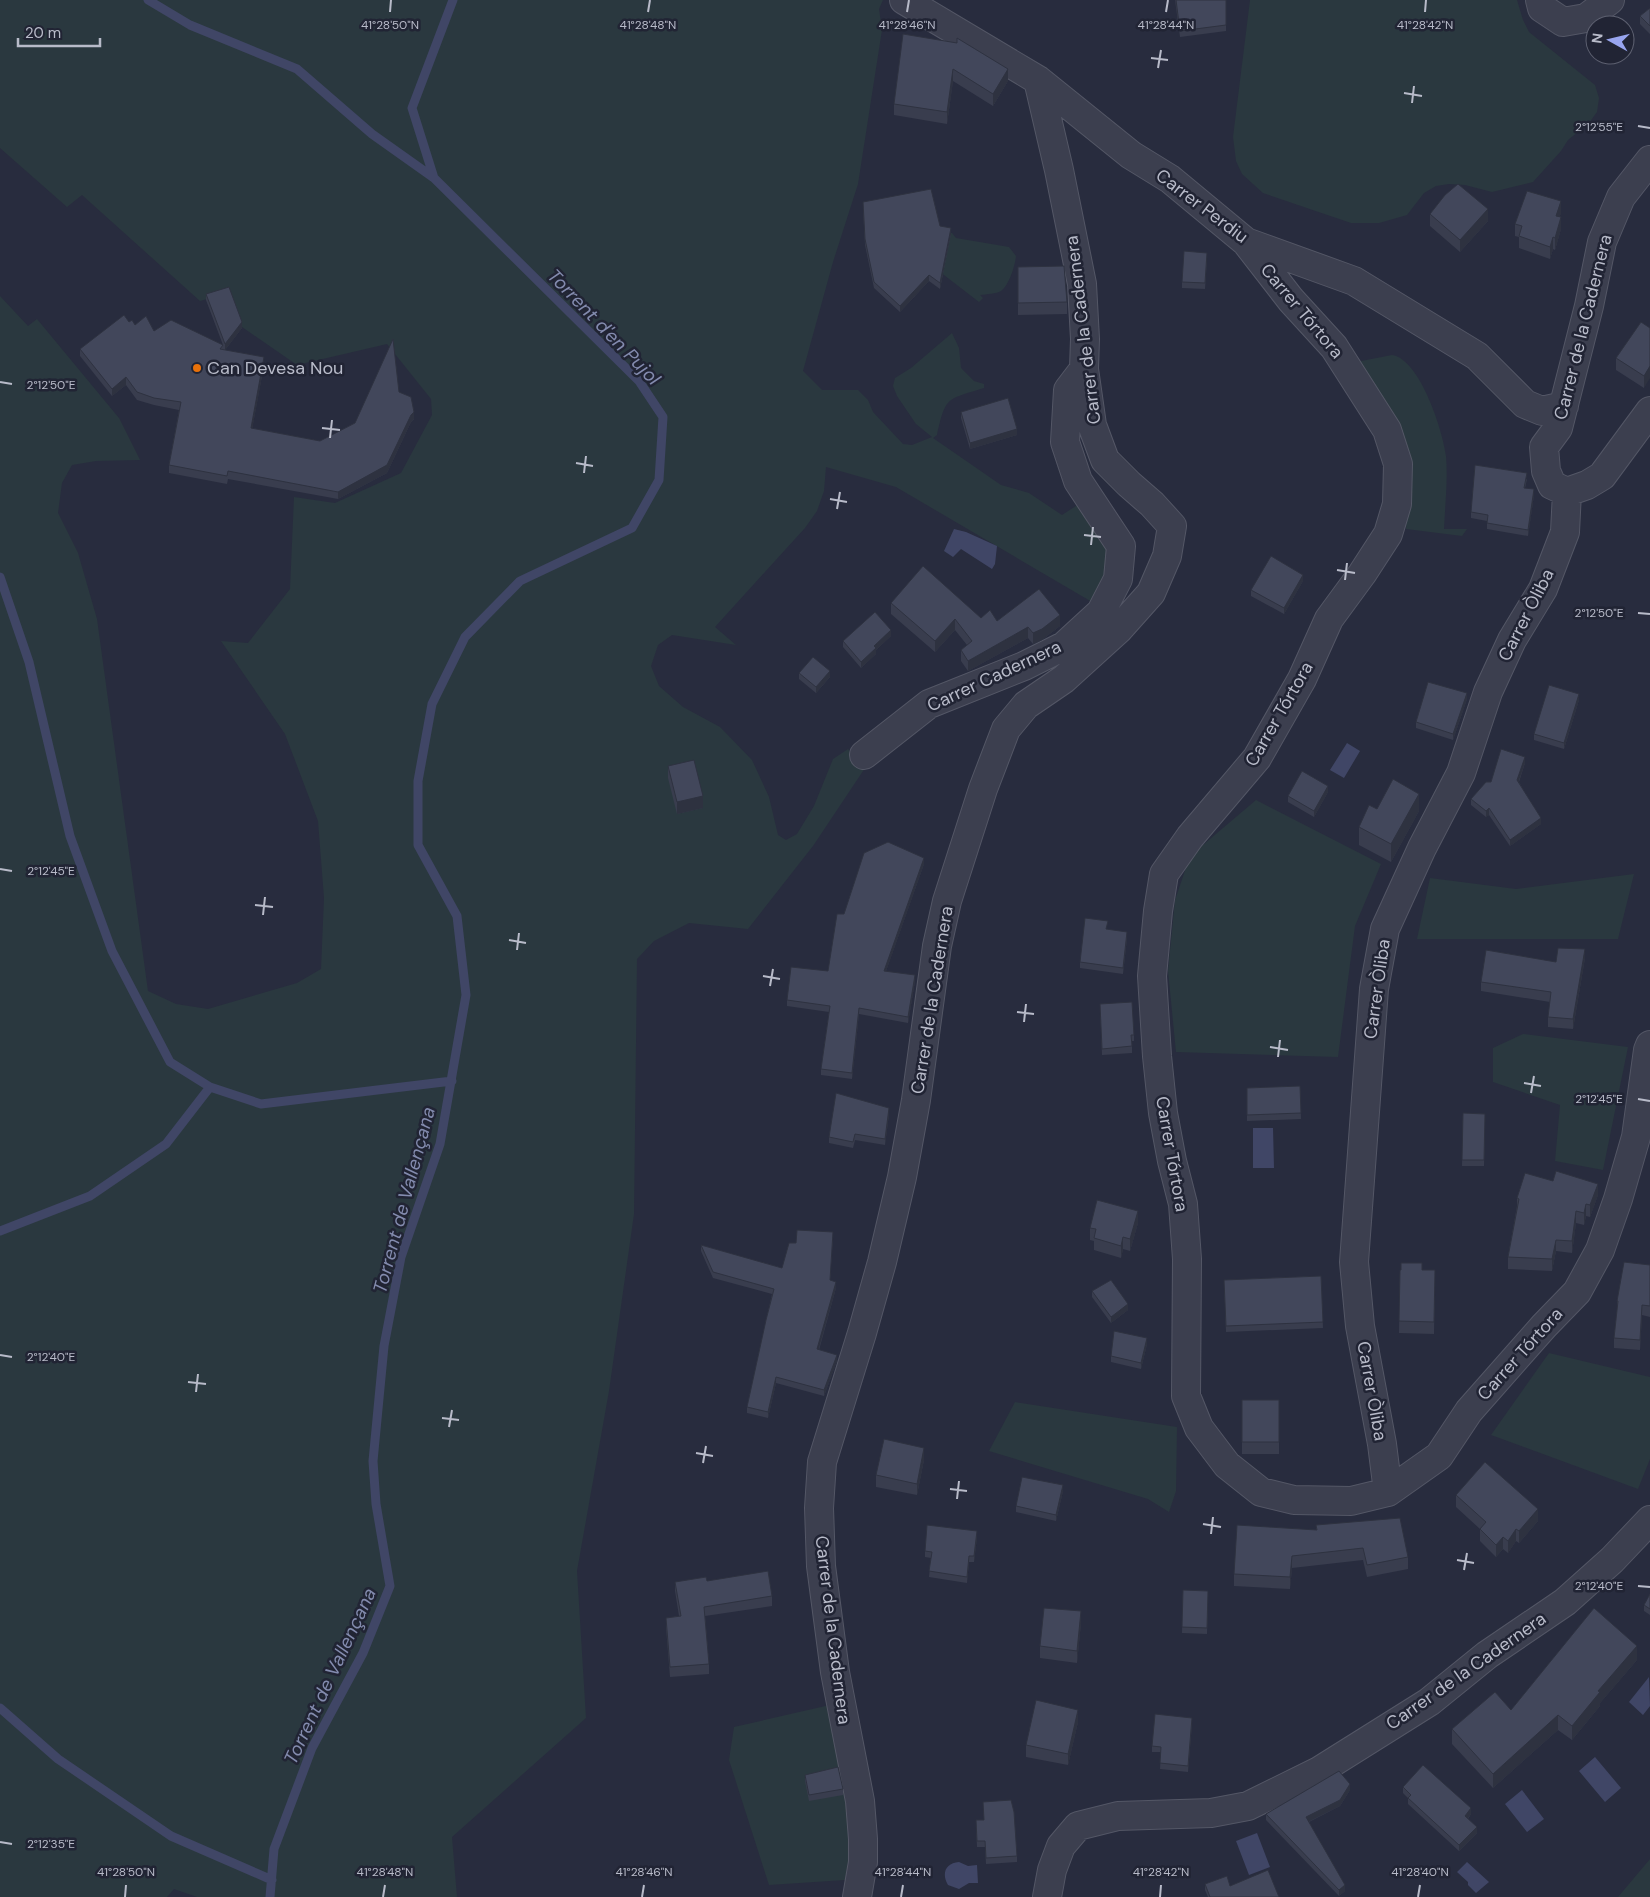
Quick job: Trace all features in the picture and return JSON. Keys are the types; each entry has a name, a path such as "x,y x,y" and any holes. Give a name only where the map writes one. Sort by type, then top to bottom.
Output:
{"street":[{"name":"Carrer Perdiu","path":"904,0 1038,80 1131,156 1170,179 1246,242 1354,281 1477,356 1525,404 1542,411 1564,406"},
{"path":"1540,0 1542,8 1563,22 1586,18 1610,0"},
{"name":"Carrer de la Cadernera","path":"857,1897 863,1862 860,1800 835,1672 821,1566 819,1508 822,1462 865,1324 902,1177 916,1100 937,946 947,902 983,789 1006,729 1026,705 1064,679 1118,630 1151,593 1167,556 1172,526 1152,504 1105,460 1092,425 1084,370 1086,338 1082,284 1059,170 1038,80"},
{"name":"Carrer de la Cadernera","path":"1567,492 1552,485 1546,472 1544,448 1558,428 1589,306 1602,242 1621,197 1650,160"},
{"name":"Carrer Tórtora","path":"1246,242 1291,300 1334,347 1387,430 1398,464 1397,504 1388,534 1329,619 1302,678 1257,758 1190,836 1164,874 1158,911 1152,976 1163,1113 1172,1161 1183,1204 1187,1258 1186,1396 1199,1428 1227,1466 1261,1492 1294,1500 1351,1501 1388,1492 1439,1456 1469,1411 1544,1326 1577,1292 1600,1250 1618,1199 1636,1137 1650,1045"},
{"name":"Carrer Cadernera","path":"864,755 929,704 1024,666 1064,646 1101,612 1118,579 1121,546 1078,481 1065,442 1068,390 1084,370"},
{"path":"1567,492 1586,485 1602,476 1650,411"},
{"name":"Carrer Òliba","path":"1388,1492 1382,1444 1360,1326 1354,1262 1374,989 1385,929 1422,848 1461,773 1488,692 1512,640 1542,589 1564,532 1567,492"},
{"name":"Carrer de la Cadernera","path":"1047,1897 1052,1870 1061,1846 1078,1826 1118,1816 1211,1814 1248,1806 1319,1771 1429,1702 1487,1655 1565,1602 1612,1560 1650,1520"}],"shaded area":[{"path":"0,0 883,0 879,9 882,30 858,184 833,262 803,371 822,390 858,390 868,400 873,412 903,444 912,445 932,437 916,424 897,396 893,386 895,378 911,368 952,333 959,348 961,368 974,381 984,384 984,388 950,401 943,412 937,435 933,438 1001,485 1029,493 1062,515 1079,504 1108,549 1111,570 1109,580 1092,602 896,487 826,467 824,491 817,511 805,528 715,627 736,645 672,635 658,645 651,666 659,686 683,707 720,727 752,760 769,797 778,835 786,840 797,834 814,806 833,759 848,749 865,768 813,846 748,929 689,923 654,941 637,959 634,1214 609,1391 577,1571 586,1718 452,1837 457,1897 197,1897 174,1889 167,1897 0,1897 0,296 28,326 37,319 119,418 140,460 96,461 72,465 62,483 58,513 78,553 97,619 148,991 176,1004 208,1009 297,983 321,969 324,898 318,821 285,734 221,641 248,643 290,589 294,497 335,503 401,473 432,415 431,399 387,344 297,365 242,327 229,293 200,301 82,195 67,207 0,148"},
{"path":"1250,0 1517,0 1529,32 1595,85 1599,98 1597,112 1589,123 1568,140 1561,151 1533,182 1492,192 1465,185 1449,184 1436,186 1424,193 1407,215 1379,223 1351,223 1263,193 1242,174 1236,161 1233,137"},
{"path":"941,232 952,233 956,238 1009,247 1016,256 1011,275 1004,288 997,293 980,295 983,298 979,302 931,265"},
{"path":"1392,355 1402,359 1412,369 1421,382 1435,414 1446,456 1447,484 1444,529 1467,529 1462,536 1406,529 1408,501 1356,362"},
{"path":"1256,800 1381,864 1355,926 1338,1057 1176,1052 1168,971 1175,900 1190,856"},
{"path":"1634,874 1618,939 1417,939 1430,878 1516,889"},
{"path":"1523,1034 1628,1047 1603,1170 1555,1161 1560,1105 1493,1082 1493,1048"},
{"path":"1549,1353 1650,1377 1650,1459 1638,1489 1491,1435"},
{"path":"1015,1402 1177,1427 1176,1491 1169,1512 1148,1499 989,1451"},
{"path":"830,1705 854,1826 845,1880 769,1885 729,1760 734,1727"},
{"path":"1650,1859 1650,1897 1618,1897"}],"water":[{"path":"954,529 966,532 997,546 995,564 992,569 961,549 953,557 944,551"},
{"path":"1347,743 1360,751 1344,778 1330,770"},
{"path":"1253,1128 1273,1128 1274,1168 1253,1168"},
{"path":"1649,1677 1650,1706 1643,1715 1629,1702"},
{"path":"1595,1757 1621,1788 1605,1802 1579,1771"},
{"path":"1522,1790 1544,1819 1527,1832 1505,1804"},
{"path":"1257,1833 1270,1867 1249,1875 1236,1841"},
{"path":"959,1862 968,1866 977,1865 978,1883 969,1883 959,1889 948,1885 945,1876 946,1869 951,1864"},
{"path":"1467,1862 1489,1882 1476,1893 1457,1872"}],"building":[{"path":"1176,0 1226,0 1226,25 1180,31"},
{"path":"1650,8 1650,26 1640,16"},
{"path":"903,34 957,43 957,38 1008,69 993,94 953,69 947,112 894,104"},
{"path":"1458,184 1488,209 1460,240 1430,214 1445,195"},
{"path":"931,189 940,226 951,228 940,283 929,275 900,306 874,282 865,239 863,202"},
{"path":"1527,191 1561,201 1556,216 1561,217 1555,238 1553,237 1550,247 1519,236 1522,226 1515,224"},
{"path":"1184,251 1207,253 1205,283 1182,282"},
{"path":"1064,266 1067,302 1018,303 1018,267"},
{"path":"229,287 242,322 225,344 206,294"},
{"path":"124,315 129,322 132,320 135,325 146,316 154,331 171,320 223,345 220,349 264,357 251,428 320,441 355,423 393,339 399,392 411,397 414,412 387,465 338,492 228,471 227,476 169,465 181,402 154,398 137,392 126,377 112,389 80,349"},
{"path":"1641,322 1650,328 1650,366 1644,376 1616,358"},
{"path":"1008,398 1017,429 970,443 961,412"},
{"path":"1475,465 1527,473 1524,488 1534,489 1528,530 1487,523 1488,515 1471,512"},
{"path":"1271,556 1303,575 1284,608 1251,590"},
{"path":"923,566 981,618 990,610 997,621 1039,589 1060,615 1042,629 1033,633 1028,627 968,661 961,650 972,641 955,619 935,641 891,603"},
{"path":"875,612 891,630 861,662 843,641"},
{"path":"813,657 830,671 816,687 799,673"},
{"path":"1428,682 1467,693 1453,734 1416,722"},
{"path":"1549,685 1579,694 1564,743 1534,734"},
{"path":"1501,749 1525,757 1517,780 1541,818 1510,840 1489,808 1486,811 1471,799 1486,782 1491,782"},
{"path":"694,760 703,796 677,802 668,766"},
{"path":"1302,771 1328,786 1314,811 1288,796"},
{"path":"1393,779 1419,794 1391,844 1359,827 1369,805 1377,809"},
{"path":"888,842 924,858 884,971 915,975 908,1017 859,1008 852,1073 821,1069 830,1006 787,1000 791,967 828,971 837,914 844,914 864,853"},
{"path":"1085,918 1108,921 1106,929 1127,932 1123,968 1080,962"},
{"path":"1558,948 1585,949 1573,1019 1548,1017 1551,992 1481,982 1486,950 1556,962"},
{"path":"1132,1002 1134,1035 1131,1035 1132,1046 1102,1049 1100,1004"},
{"path":"1300,1086 1301,1113 1247,1115 1247,1088"},
{"path":"836,1093 889,1108 885,1139 855,1134 853,1142 829,1137"},
{"path":"1463,1113 1485,1114 1484,1160 1462,1160"},
{"path":"1556,1171 1598,1184 1590,1205 1586,1204 1584,1213 1576,1211 1572,1241 1556,1240 1552,1259 1508,1257 1519,1199 1517,1198 1525,1173 1553,1181"},
{"path":"1097,1200 1138,1211 1130,1239 1123,1237 1121,1246 1094,1238 1096,1229 1090,1228"},
{"path":"797,1230 833,1232 830,1280 836,1282 817,1349 837,1355 824,1390 776,1377 768,1412 747,1407 774,1289 713,1272 701,1245 782,1268 789,1243 796,1243"},
{"path":"1624,1262 1650,1265 1650,1306 1642,1305 1640,1340 1614,1338 1617,1301"},
{"path":"1401,1263 1422,1263 1422,1270 1435,1270 1434,1322 1399,1321"},
{"path":"1321,1276 1323,1322 1226,1326 1224,1280"},
{"path":"1111,1280 1128,1304 1111,1317 1092,1291"},
{"path":"1114,1331 1147,1338 1141,1363 1111,1356"},
{"path":"1242,1400 1279,1400 1279,1442 1242,1442"},
{"path":"884,1439 924,1448 917,1484 876,1475"},
{"path":"1485,1462 1538,1509 1519,1531 1516,1529 1508,1541 1503,1537 1496,1545 1480,1529 1486,1522 1456,1495"},
{"path":"1022,1477 1063,1485 1056,1515 1016,1506"},
{"path":"1400,1518 1408,1557 1367,1565 1363,1548 1292,1556 1290,1577 1234,1574 1237,1525 1317,1530 1316,1525"},
{"path":"927,1525 977,1531 974,1556 969,1556 967,1577 929,1571 932,1552 925,1551"},
{"path":"768,1571 772,1596 704,1607 709,1664 670,1667 666,1618 681,1616 675,1582 706,1577 707,1581"},
{"path":"1183,1590 1208,1591 1207,1628 1182,1627"},
{"path":"1650,1594 1650,1609 1644,1605"},
{"path":"1044,1608 1081,1611 1077,1651 1040,1646"},
{"path":"1594,1608 1637,1646 1598,1691 1600,1692 1572,1726 1558,1715 1493,1774 1452,1729 1495,1692 1511,1710"},
{"path":"1036,1700 1078,1710 1068,1754 1026,1745"},
{"path":"1155,1714 1192,1718 1188,1766 1160,1763 1161,1747 1152,1746"},
{"path":"1423,1765 1471,1808 1465,1816 1477,1827 1459,1845 1408,1798 1411,1795 1403,1787"},
{"path":"838,1767 843,1789 809,1795 805,1775"},
{"path":"1339,1771 1350,1784 1340,1800 1306,1817 1345,1885 1339,1890 1266,1814"},
{"path":"1011,1800 1014,1812 1017,1856 986,1858 985,1841 977,1841 976,1820 984,1820 983,1802"},
{"path":"1268,1870 1279,1897 1210,1897 1205,1884 1227,1876 1230,1886"}],"waterway":[{"name":"Torrent d'en Pujol","path":"148,0 190,25 297,69 372,134 434,178 639,381 663,417 659,480 632,528 520,581 465,637 432,704 418,781 418,845 457,916 466,995 440,1144 401,1257 384,1346 373,1461 376,1504 390,1586 363,1653 312,1748 274,1849 270,1897"},
{"name":"Torrent de Vallençana","path":"434,178 412,108 453,0"},
{"path":"0,577 29,662 70,836 112,951 170,1062 210,1087 261,1104 452,1081"},
{"path":"0,1231 90,1196 166,1144 210,1087"},
{"path":"0,1708 58,1759 171,1836 272,1880"}],"place":[{"name":"Can Devesa Nou","path":"197,368"}]}
